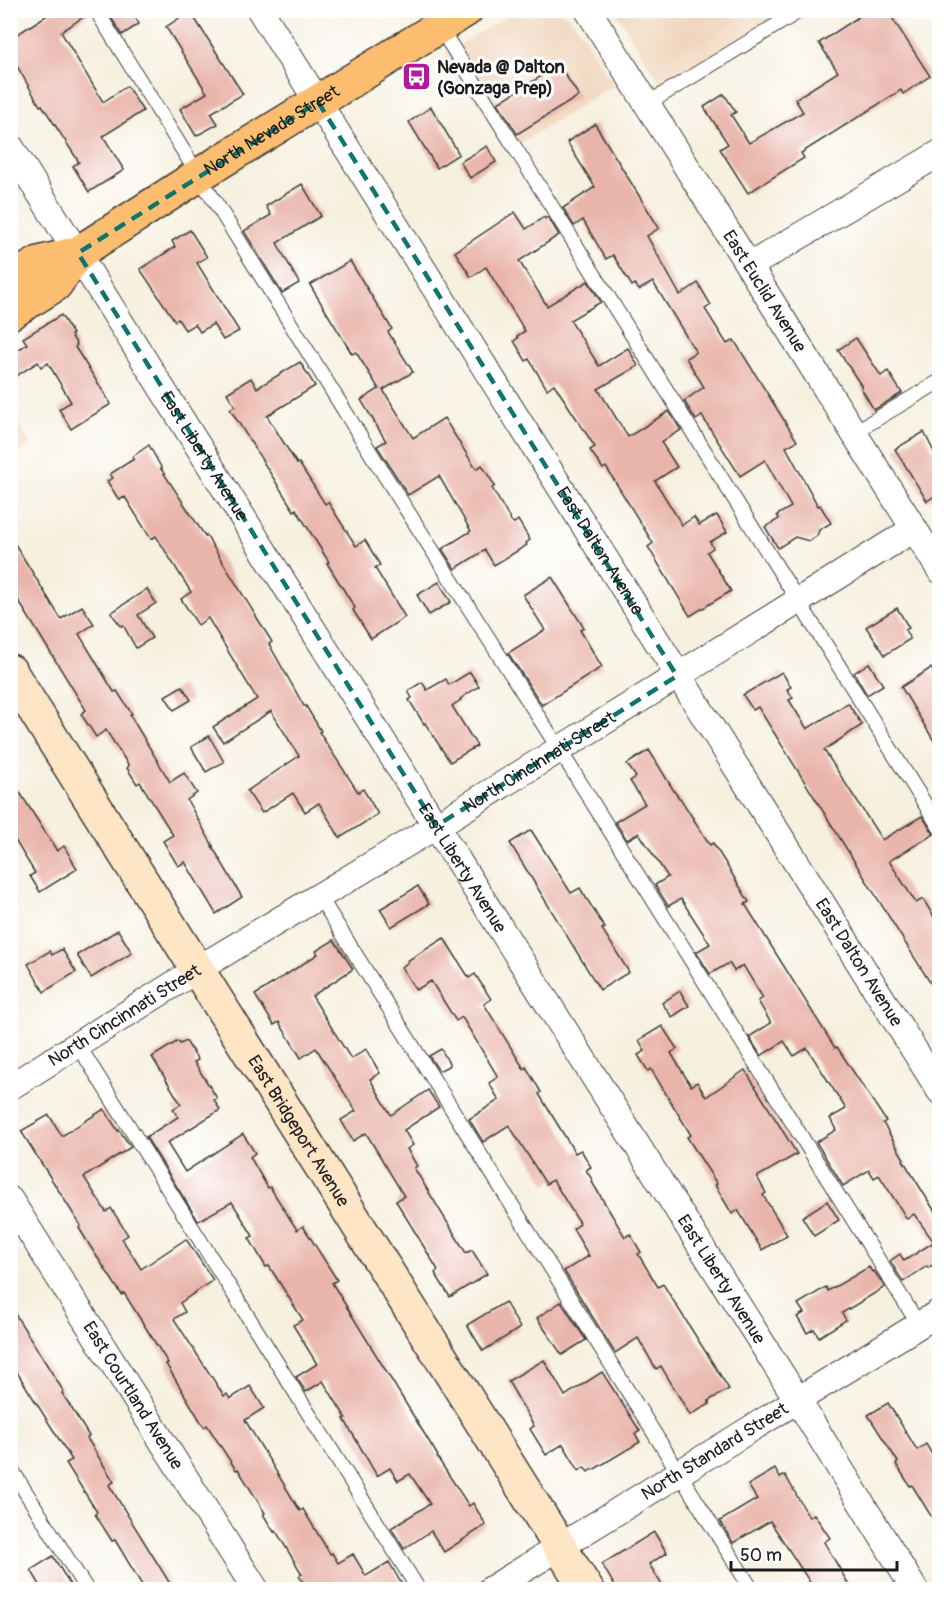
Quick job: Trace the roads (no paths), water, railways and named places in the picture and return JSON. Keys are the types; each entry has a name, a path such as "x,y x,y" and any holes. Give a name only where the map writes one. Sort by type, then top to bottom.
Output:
{"main road":[{"name":"North Nevada Street","path":"10,280 39,263 78,253 318,102 434,19 466,10"},
{"name":"North Nevada Street","path":"10,313 55,285 78,253"}],"street":[{"name":"East Dalton Avenue","path":"260,10 939,1091"},
{"name":"East Euclid Avenue","path":"588,10 939,570"},
{"name":"East Liberty Avenue","path":"10,146 915,1590"},
{"path":"749,266 939,153"},
{"name":"North Cincinnati Street","path":"10,1087 198,969 436,826 914,528"},
{"name":"East Bridgeport Avenue","path":"10,671 587,1590"},
{"name":"East Courtland Avenue","path":"10,1200 256,1590"},
{"name":"North Standard Street","path":"490,1590 929,1318"}],"lane":[{"path":"96,10 379,466 929,1318"},
{"path":"647,104 801,10"},
{"path":"434,19 939,828"},
{"path":"853,433 939,381"},
{"path":"319,896 752,1590"},
{"path":"78,1045 419,1590"},
{"path":"10,1467 87,1590"}],"place":[{"name":"Nevada @ Dalton (Gonzaga Prep)","path":"416,77"}]}
